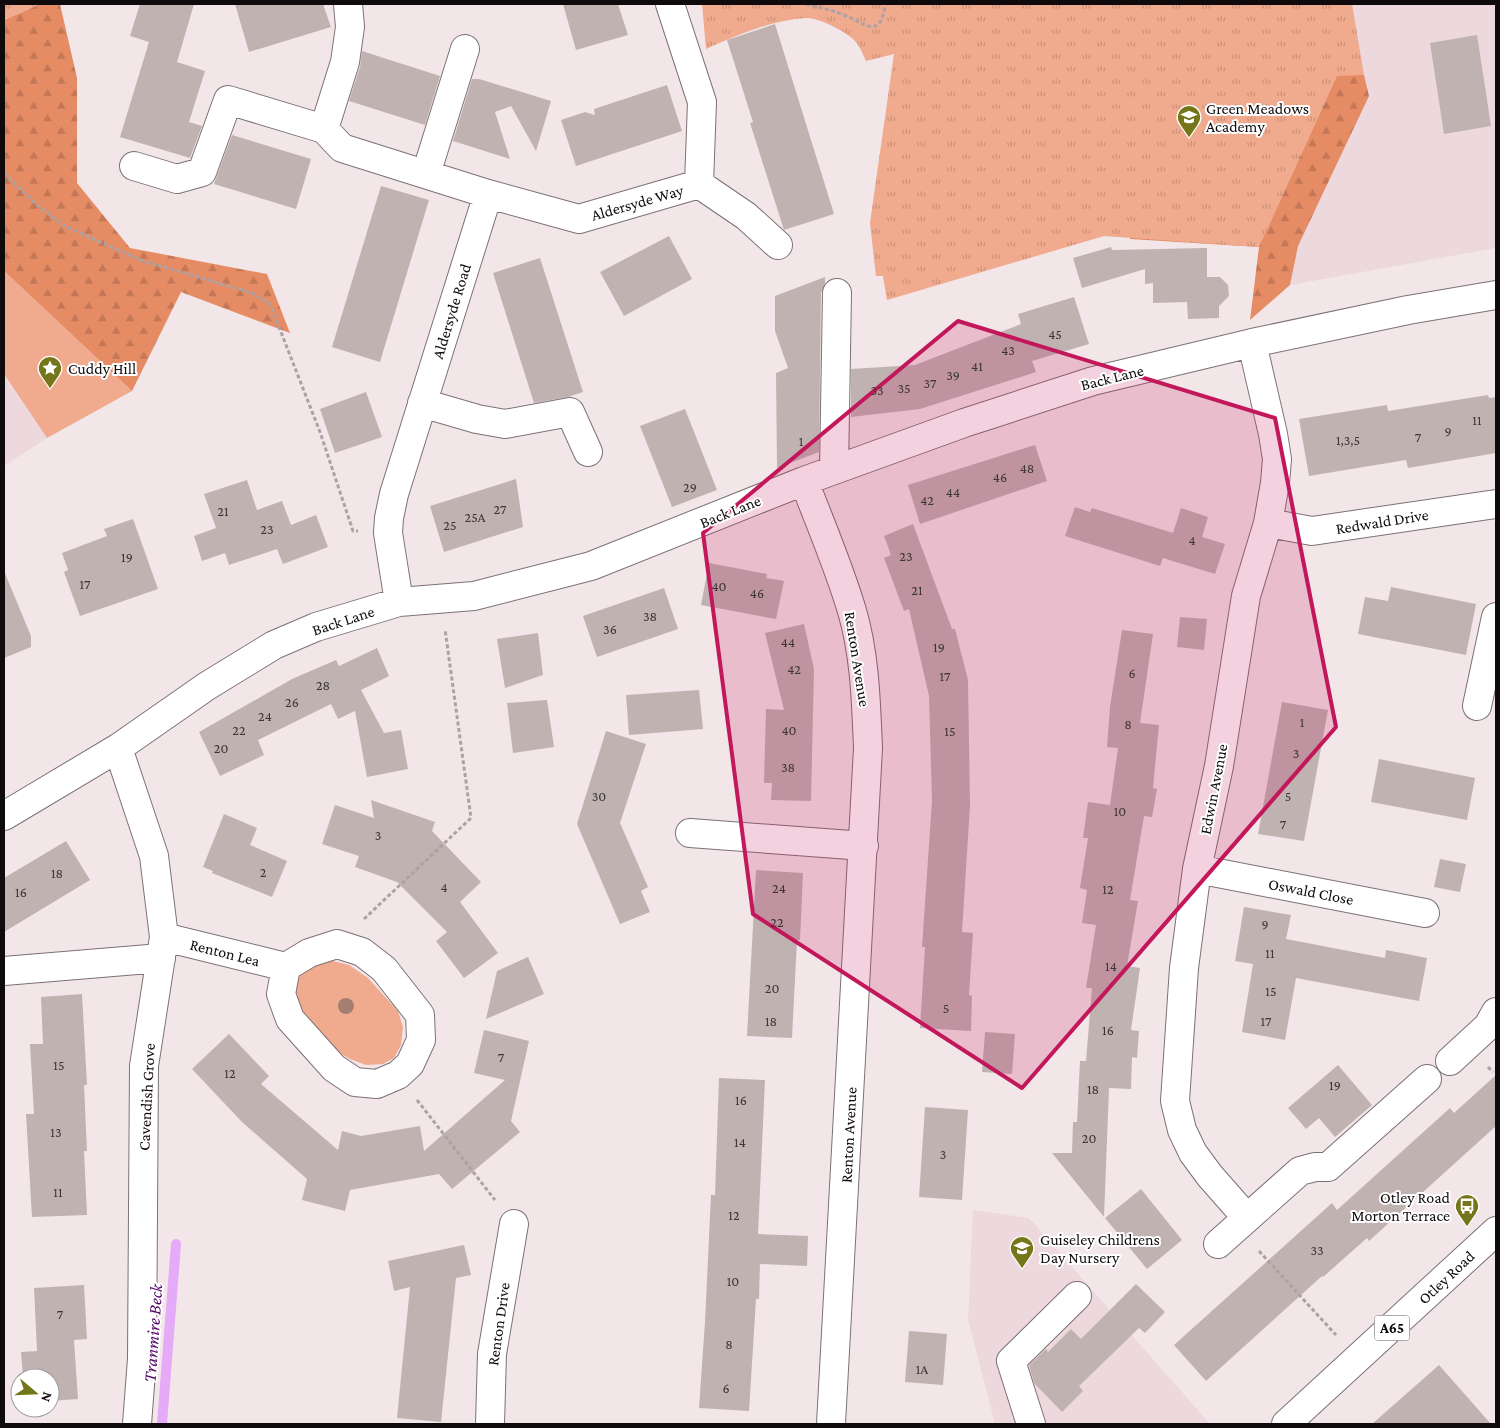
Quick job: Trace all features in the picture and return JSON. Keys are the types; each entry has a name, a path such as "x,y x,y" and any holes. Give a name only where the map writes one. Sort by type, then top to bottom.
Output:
{"street":[{"path":"324,129 345,62 350,27 348,4"},
{"name":"Aldersyde Way","path":"670,4 702,102 699,184"},
{"path":"426,174 465,49"},
{"path":"134,166 178,178 202,172 228,100 324,129 342,148 488,194"},
{"name":"Aldersyde Way","path":"488,194 579,219 699,184"},
{"name":"Aldersyde Way","path":"699,184 746,216 778,245"},
{"name":"Aldersyde Road","path":"399,602 388,533 394,494 488,194"},
{"path":"834,470 837,293"},
{"name":"Back Lane","path":"4,816 118,748 207,686 274,645 316,627 399,602 474,596 591,566 804,481 964,423 1068,389 1252,343 1408,310 1496,295"},
{"name":"Edwin Avenue","path":"1247,1218 1210,1176 1193,1153 1182,1130 1175,1101 1184,968 1198,869 1219,766 1246,596 1268,523 1276,483 1277,459 1273,434 1252,343"},
{"path":"422,403 478,419 505,424 570,412 588,452"},
{"name":"Renton Avenue","path":"804,481 852,611 860,648 866,695 868,748 832,1424"},
{"name":"Redwald Drive","path":"1268,523 1312,531 1496,504"},
{"path":"1477,706 1496,617"},
{"name":"Cavendish Grove","path":"118,748 154,856 162,947 144,1066 142,1358 137,1424"},
{"path":"690,833 864,846"},
{"name":"Oswald Close","path":"1198,869 1425,913"},
{"path":"338,944 362,952 384,969 420,1015 420,1040 410,1064 398,1074 378,1084 354,1082 334,1068 290,1019 281,994 286,967 309,953 338,944"},
{"name":"Renton Lea","path":"4,971 162,947 286,967"},
{"path":"1450,1061 1488,1026 1496,1012"},
{"path":"1218,1244 1300,1172 1315,1167 1328,1167 1427,1079"},
{"name":"Renton Drive","path":"490,1424 492,1354 514,1224"},
{"name":"Otley Road","path":"1286,1424 1496,1231"},
{"path":"1031,1424 1011,1360 1077,1296"}],"path":[{"path":"806,4 846,16 861,25 869,27 876,26 881,20 885,4"},
{"path":"4,173 37,205 65,226 140,260 252,294 270,304 320,432 353,531 388,533"},
{"path":"338,944 471,818 441,599"},
{"path":"398,1074 514,1224"},
{"path":"1247,1218 1247,1239 1358,1359"}],"highlighted area":[{"path":"958,321 1275,418 1336,727 1022,1088 753,914 703,533"}],"shaded area":[{"name":"Green Meadows Academy","path":"899,4 1496,4 1496,248 1290,285 1297,246 1259,247 1104,236 887,300 883,276 876,276 870,223"},
{"path":"4,374 47,438 4,466"},
{"name":"Guiseley Childrens Day Nursery","path":"973,1210 1029,1218 1210,1424 995,1424 968,1320"}],"green space":[{"path":"4,4 40,4 4,20"},
{"path":"40,4 60,4 77,78 77,183 130,248 267,274 290,333 181,292 132,391 4,271 4,20"},
{"name":"Green Meadows Academy","path":"702,4 1352,4 1364,75 1337,76 1259,247 1104,236 887,300 883,276 876,276 870,223 894,54 866,61 857,43 846,33 825,22 811,18 793,19 768,25 706,49"},
{"path":"1337,75 1364,75 1369,96 1298,246 1290,285 1250,320 1259,247 1130,239 1140,183 1267,229"},
{"path":"4,271 132,391 47,438 4,374"},
{"path":"329,960 349,965 368,978 398,1011 403,1027 401,1045 394,1058 383,1064 366,1065 350,1059 333,1049 306,1020 294,991 300,972 313,963"}],"building":[{"path":"140,4 194,4 177,62 205,71 189,122 202,126 190,158 120,137 149,42 130,36"},
{"path":"235,4 323,4 331,27 249,52"},
{"path":"563,4 618,4 628,35 576,50"},
{"path":"775,24 834,214 784,230 750,123 753,122 727,40"},
{"path":"1477,35 1491,126 1444,134 1430,43"},
{"path":"362,51 440,76 425,125 349,101 360,67"},
{"path":"472,79 479,79 551,101 536,151 511,106 495,112 510,159 453,141"},
{"path":"667,85 682,131 576,166 561,120 585,112 595,115 594,109"},
{"path":"232,135 311,159 296,209 214,184"},
{"path":"381,186 429,200 380,362 332,347"},
{"path":"669,236 692,279 624,316 600,272"},
{"path":"1111,247 1112,250 1207,248 1207,277 1220,277 1228,285 1229,296 1219,306 1219,318 1188,319 1187,302 1153,303 1153,283 1145,284 1145,269 1082,288 1073,258"},
{"path":"540,258 583,392 568,397 534,403 493,273"},
{"path":"825,277 821,293 819,452 777,468 776,373 788,368 775,331 775,296"},
{"path":"1074,297 1089,344 1032,361 1036,372 920,409 851,417 851,369 915,365 1021,324 1018,314"},
{"path":"366,392 382,437 335,453 320,409"},
{"path":"1488,395 1489,398 1496,397 1496,453 1408,468 1406,460 1309,476 1299,419 1387,405 1388,411"},
{"path":"685,409 717,490 672,507 640,426"},
{"path":"1035,445 1047,481 920,524 908,485"},
{"path":"516,479 523,527 444,552 430,506"},
{"path":"247,480 257,510 282,501 291,525 316,515 328,547 283,564 277,549 229,565 225,553 202,561 194,536 216,528 204,494"},
{"path":"1075,507 1090,512 1092,508 1173,533 1181,508 1208,517 1202,537 1225,544 1215,574 1163,558 1160,566 1065,536"},
{"path":"133,519 158,589 80,616 64,572 68,570 62,553 107,536 104,529"},
{"path":"913,524 952,629 955,629 968,680 970,805 962,932 973,933 969,995 972,996 971,1031 920,1028 925,947 922,947 932,801 929,696 909,609 904,611 884,558 891,555 884,536"},
{"path":"709,563 767,574 766,578 784,581 776,619 701,605"},
{"path":"4,571 31,636 31,647 4,658"},
{"path":"1391,587 1476,604 1466,655 1358,634 1365,597 1388,601"},
{"path":"664,588 678,629 597,657 583,616"},
{"path":"1180,617 1207,619 1204,650 1177,647"},
{"path":"804,624 814,669 811,801 771,800 772,783 764,783 766,709 784,710 765,633"},
{"path":"1122,630 1153,634 1140,723 1159,725 1153,788 1157,789 1152,817 1144,816 1130,900 1138,901 1127,966 1140,968 1131,1030 1139,1031 1137,1058 1132,1057 1131,1089 1109,1088 1104,1217 1052,1153 1072,1153 1073,1122 1077,1122 1080,1061 1086,1061 1092,988 1086,988 1096,925 1082,923 1087,890 1080,888 1088,838 1083,838 1088,802 1110,805 1118,748 1107,747 1110,707"},
{"path":"538,633 543,675 505,688 497,639"},
{"path":"377,648 389,676 361,690 384,733 401,730 408,769 367,777 355,711 338,719 331,704 258,740 264,755 220,776 199,732 292,679 336,660 339,666"},
{"path":"699,690 703,729 629,735 626,695"},
{"path":"547,700 554,747 513,753 507,703"},
{"path":"1282,702 1328,710 1304,841 1258,834"},
{"path":"606,731 646,744 620,823 648,887 641,891 650,912 620,924 577,824"},
{"path":"1379,759 1475,778 1467,820 1371,802"},
{"path":"371,800 435,822 432,831 481,882 460,902 498,953 464,978 436,941 447,932 397,882 355,867 359,856 322,844 335,805 374,818"},
{"path":"224,814 257,828 250,845 287,861 272,897 212,873 213,871 203,867"},
{"path":"66,841 90,880 4,932 4,878"},
{"path":"1440,859 1466,864 1460,892 1434,887"},
{"path":"756,870 803,873 800,940 797,940 792,1038 747,1036"},
{"path":"1244,907 1291,915 1286,939 1385,958 1386,950 1427,958 1419,1001 1296,978 1285,1040 1242,1032 1253,964 1235,961"},
{"path":"528,957 544,994 486,1019 497,971"},
{"path":"82,994 87,1085 84,1085 87,1151 84,1151 87,1215 32,1217 26,1114 34,1114 30,1044 43,1044 41,997"},
{"path":"484,1030 529,1041 511,1121 520,1132 452,1189 439,1174 350,1190 345,1211 302,1200 307,1179 242,1122 192,1069 229,1034 269,1076 261,1084 338,1150 342,1131 361,1136 420,1126 424,1151 505,1080 474,1073"},
{"path":"985,1032 1015,1034 1012,1074 982,1072"},
{"path":"1338,1065 1372,1105 1335,1137 1319,1118 1306,1129 1288,1108"},
{"path":"1496,1075 1496,1126 1369,1241 1367,1238 1322,1276 1206,1381 1174,1345 1332,1203 1337,1210 1450,1108 1454,1113"},
{"path":"719,1078 765,1080 758,1234 808,1236 807,1266 760,1264 759,1299 756,1299 749,1411 699,1408 711,1195 715,1195"},
{"path":"925,1107 968,1110 962,1200 919,1197"},
{"path":"1141,1189 1182,1240 1147,1269 1105,1218"},
{"path":"464,1245 471,1275 456,1278 441,1422 397,1418 410,1287 394,1291 388,1261"},
{"path":"1136,1284 1165,1312 1145,1333 1139,1328 1079,1386 1083,1391 1062,1412 1034,1383 1029,1365 1046,1349 1048,1352 1071,1329 1081,1339"},
{"path":"84,1285 87,1339 74,1340 78,1399 60,1400 60,1368 22,1368 21,1352 37,1351 34,1288"},
{"path":"909,1331 947,1334 943,1385 905,1382"},
{"path":"1439,1365 1491,1424 1372,1424"}],"waterway":[{"name":"Tranmire Beck","path":"162,1424 176,1244"}],"place":[{"name":"Green Meadows Academy","path":"1189,138"},
{"name":"Cuddy Hill","path":"50,389"},
{"name":"Otley Road Morton Terrace","path":"1467,1227"},
{"name":"Guiseley Childrens Day Nursery","path":"1022,1269"}]}
